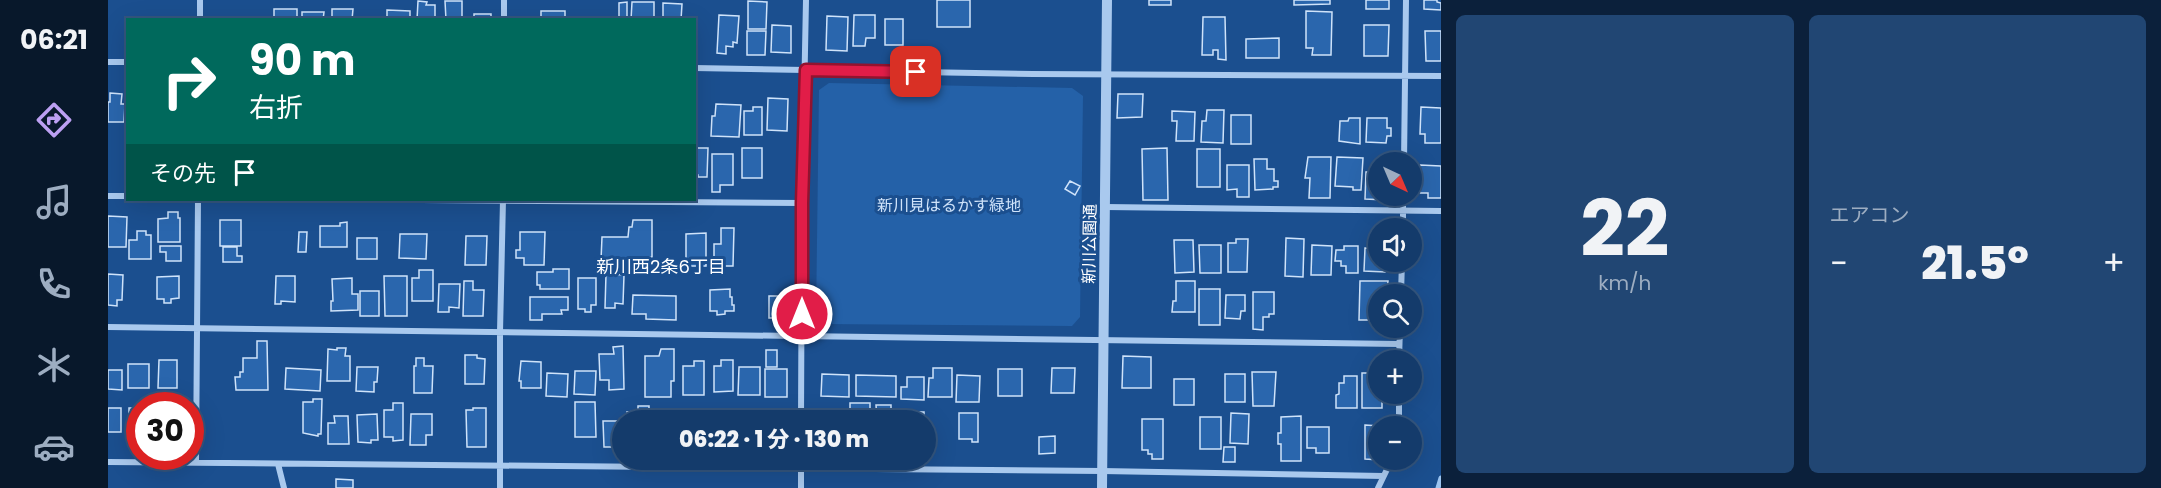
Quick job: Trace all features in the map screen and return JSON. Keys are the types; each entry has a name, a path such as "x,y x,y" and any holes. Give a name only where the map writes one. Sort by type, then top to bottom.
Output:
{"street":[{"path":"200,0 200,18"},
{"path":"504,0 504,18"},
{"path":"801,410 806,0"},
{"name":"新川公園通","path":"1102,488 1107,0"},
{"path":"1404,152 1406,0"},
{"path":"108,62 126,62"},
{"path":"696,68 1033,74 1441,76"},
{"path":"108,196 126,196"},
{"path":"197,392 198,201"},
{"path":"500,488 503,201"},
{"path":"603,201 802,203"},
{"path":"1403,206 1403,218"},
{"path":"1105,207 1441,211"},
{"path":"108,327 1399,344"},
{"path":"1399,338 1399,350"},
{"path":"108,462 126,462"},
{"path":"204,462 612,466"},
{"path":"278,464 284,488"},
{"path":"801,470 801,488"},
{"path":"936,470 1383,476"},
{"path":"1378,488 1386,470"}],"green space":[{"name":"新川見はるかす緑地","path":"829,83 1072,88 1083,96 1080,317 1072,326 822,324 816,317 819,90"}],"building":[{"path":"937,0 970,0 970,27 937,27"},
{"path":"1149,0 1171,0 1171,5 1149,5"},
{"path":"1294,0 1330,0 1330,4 1294,5"},
{"path":"1366,0 1389,0 1389,9 1366,9"},
{"path":"1424,0 1437,0 1441,3 1441,10 1424,9"},
{"path":"418,1 427,2 426,5 435,5 435,18 417,18"},
{"path":"445,1 462,1 462,18 446,18"},
{"path":"748,1 767,2 766,29 748,29"},
{"path":"627,2 627,18 619,18 619,3"},
{"path":"632,2 654,2 654,18 631,18"},
{"path":"663,3 682,4 681,18 663,18"},
{"path":"274,9 297,9 297,18 274,18"},
{"path":"332,9 353,9 352,18 332,18"},
{"path":"387,10 410,11 410,18 387,18"},
{"path":"541,11 565,11 565,18 541,18"},
{"path":"1306,11 1332,12 1331,55 1312,55 1313,48 1306,48"},
{"path":"302,12 324,12 323,18 302,18"},
{"path":"474,14 491,14 491,18 474,18"},
{"path":"719,15 739,16 737,43 733,42 733,47 726,46 726,54 717,53"},
{"path":"854,15 875,15 875,38 866,38 865,46 853,46"},
{"path":"827,16 848,17 847,51 826,50"},
{"path":"1203,17 1225,17 1226,60 1218,59 1218,50 1213,50 1213,55 1202,55"},
{"path":"885,19 903,19 903,45 885,45"},
{"path":"772,25 791,26 791,53 771,52"},
{"path":"1364,25 1389,25 1388,56 1364,56"},
{"path":"747,31 766,31 765,55 747,55"},
{"path":"1425,31 1441,31 1441,61 1426,61"},
{"path":"1279,38 1279,58 1246,58 1246,39"},
{"path":"110,93 122,94 121,104 125,104 124,122 108,122"},
{"path":"1118,94 1143,94 1142,117 1117,118"},
{"path":"768,98 788,99 787,131 767,130"},
{"path":"716,104 741,105 739,137 711,136 712,116 715,116"},
{"path":"753,107 762,107 762,135 744,135 744,111 753,111"},
{"path":"1421,107 1441,108 1441,143 1425,143 1425,134 1420,134"},
{"path":"1207,110 1224,110 1223,143 1201,142 1202,121 1206,121"},
{"path":"1172,111 1195,112 1194,141 1176,141 1177,121 1172,121"},
{"path":"1231,115 1251,115 1251,144 1231,144"},
{"path":"1349,118 1360,118 1360,144 1339,141 1340,121 1348,121"},
{"path":"1367,118 1387,118 1387,128 1391,128 1391,136 1387,136 1386,143 1366,142"},
{"path":"696,148 708,148 707,177 698,177 696,175"},
{"path":"742,148 762,148 762,178 742,178"},
{"path":"1167,148 1168,200 1143,200 1142,149"},
{"path":"1197,149 1220,149 1220,187 1197,187"},
{"path":"712,154 733,154 733,185 720,185 720,192 712,192"},
{"path":"1308,157 1331,157 1330,198 1309,198 1310,178 1305,178"},
{"path":"1337,157 1363,158 1361,190 1335,186"},
{"path":"1254,159 1267,159 1267,169 1274,169 1274,181 1278,181 1278,187 1255,190"},
{"path":"1227,165 1249,165 1249,197 1237,197 1237,189 1227,190"},
{"path":"1422,165 1441,166 1441,198 1428,198 1428,193 1422,193"},
{"path":"1366,172 1368,172 1368,199 1365,199"},
{"path":"1070,181 1080,186 1075,195 1065,189"},
{"path":"168,212 178,212 180,242 158,242 158,219 168,218"},
{"path":"108,216 127,217 126,247 108,247"},
{"path":"220,220 241,220 241,246 220,246"},
{"path":"633,220 652,220 652,257 634,257 634,260 601,260 602,237 628,237 629,227 632,227"},
{"path":"347,222 347,247 320,247 320,226 340,226 340,223"},
{"path":"721,228 734,228 733,266 714,266 714,244 721,244"},
{"path":"137,231 146,231 146,235 151,235 151,259 129,259 129,240 137,240"},
{"path":"299,232 307,232 306,252 298,252"},
{"path":"520,232 545,232 544,265 524,265 524,258 516,258 516,250 520,250"},
{"path":"706,233 706,266 686,266 686,234"},
{"path":"400,234 427,234 426,259 399,258"},
{"path":"466,236 487,236 486,265 465,265"},
{"path":"357,238 377,238 377,259 357,259"},
{"path":"1286,238 1304,239 1303,277 1285,276"},
{"path":"1236,239 1248,239 1247,272 1228,272 1228,243 1236,243"},
{"path":"1174,240 1193,240 1194,272 1175,273"},
{"path":"1199,245 1221,245 1221,273 1200,273"},
{"path":"1312,245 1332,246 1331,275 1311,275"},
{"path":"160,246 181,246 181,261 166,261 166,252 160,252"},
{"path":"1344,246 1358,246 1358,273 1346,273 1346,266 1341,266 1341,261 1335,261 1336,250 1344,250"},
{"path":"223,247 237,247 237,256 242,256 242,262 223,262"},
{"path":"1365,248 1368,248 1368,271 1364,271"},
{"path":"553,269 569,269 569,289 540,289 540,285 537,285 537,272 553,272"},
{"path":"419,270 433,270 433,301 412,301 412,278 419,278"},
{"path":"108,274 123,275 122,300 117,300 117,306 108,305"},
{"path":"606,274 624,275 623,304 615,303 615,308 605,308"},
{"path":"179,276 179,298 171,299 171,303 164,303 164,299 157,299 157,277"},
{"path":"276,276 295,276 295,302 281,301 281,304 275,304"},
{"path":"384,276 407,276 407,316 385,316"},
{"path":"352,278 352,294 358,294 358,310 331,311 332,279"},
{"path":"578,278 596,278 596,305 591,305 591,312 578,309"},
{"path":"464,281 473,281 473,290 484,290 483,316 463,316"},
{"path":"1176,281 1195,281 1195,312 1172,312 1173,301 1176,301"},
{"path":"1360,281 1388,281 1388,284 1368,284 1368,320 1359,320"},
{"path":"439,284 460,284 459,308 449,307 449,312 438,312"},
{"path":"730,289 734,311 725,311 725,314 717,315 717,311 710,311 710,290"},
{"path":"1199,289 1220,289 1220,325 1199,325"},
{"path":"360,291 379,291 379,316 360,316"},
{"path":"1253,292 1274,292 1274,314 1263,317 1263,330 1253,329"},
{"path":"633,295 676,296 676,320 646,319 646,314 632,314"},
{"path":"1226,295 1245,295 1245,311 1241,311 1240,319 1225,318"},
{"path":"769,296 789,296 788,318 769,318"},
{"path":"530,297 568,297 568,310 561,310 562,314 542,314 542,320 530,320"},
{"path":"257,341 267,341 268,390 236,390 235,377 240,377 240,372 243,372 243,358 257,358"},
{"path":"623,346 624,389 609,390 609,380 600,380 599,354 614,354 613,347"},
{"path":"337,348 346,348 345,356 350,356 350,381 327,381 328,349 337,350"},
{"path":"661,349 674,349 674,381 671,381 671,397 645,397 645,356 659,356"},
{"path":"766,350 777,350 777,367 766,367"},
{"path":"465,355 477,355 477,358 485,359 484,384 465,384"},
{"path":"1123,356 1151,357 1151,388 1122,388"},
{"path":"416,358 424,358 424,366 433,366 432,393 414,393"},
{"path":"159,360 177,360 177,388 158,388"},
{"path":"721,360 733,360 733,391 714,392 714,366 721,366"},
{"path":"521,361 541,362 541,388 521,388 521,381 519,381"},
{"path":"694,361 704,361 704,395 683,395 683,366 694,366"},
{"path":"128,364 149,364 149,388 128,388"},
{"path":"357,367 378,367 374,392 356,391"},
{"path":"739,367 760,367 760,395 738,395"},
{"path":"286,368 321,370 320,391 285,389"},
{"path":"933,368 952,368 952,397 928,397 929,378 933,378"},
{"path":"1052,368 1075,368 1074,393 1051,393"},
{"path":"765,369 787,369 787,397 765,397"},
{"path":"998,369 1022,369 1022,396 998,396"},
{"path":"108,370 122,370 122,390 108,389"},
{"path":"575,371 596,371 595,395 574,394"},
{"path":"1252,372 1276,372 1274,406 1253,406"},
{"path":"547,373 568,374 567,397 546,396"},
{"path":"1362,373 1368,373 1368,404 1382,404 1382,408 1362,408"},
{"path":"822,374 849,375 849,397 821,396"},
{"path":"1225,374 1245,374 1245,402 1225,402"},
{"path":"856,375 896,376 896,397 856,396"},
{"path":"957,375 980,376 979,402 956,402"},
{"path":"1344,376 1357,376 1357,408 1336,408 1339,383 1344,383"},
{"path":"907,377 924,377 924,400 901,399 901,387 907,387"},
{"path":"1174,379 1194,379 1194,405 1174,405"},
{"path":"313,399 322,399 321,434 318,436 303,433 303,402 313,402"},
{"path":"575,402 595,402 596,437 575,437"},
{"path":"393,403 403,403 403,440 393,441 393,437 384,437 384,410 393,410"},
{"path":"850,403 870,403 870,410 850,410"},
{"path":"876,405 891,405 891,410 876,410"},
{"path":"638,406 649,406 649,410 638,410"},
{"path":"108,408 121,408 121,432 108,432"},
{"path":"473,408 486,408 486,447 467,447 466,410 473,410"},
{"path":"959,413 978,413 978,442 972,442 972,439 959,439"},
{"path":"1231,413 1249,414 1248,444 1230,443"},
{"path":"377,414 378,440 371,440 371,443 358,442 357,415"},
{"path":"411,414 432,414 432,435 426,435 426,445 410,445"},
{"path":"334,416 348,416 349,444 328,444 328,423 335,423"},
{"path":"1301,416 1301,461 1281,461 1281,444 1278,444 1278,433 1281,433 1281,417"},
{"path":"1200,417 1221,417 1221,449 1200,449"},
{"path":"1142,419 1163,419 1163,459 1152,459 1152,454 1148,454 1148,450 1142,450"},
{"path":"603,421 612,421 612,447 604,447"},
{"path":"1365,425 1368,425 1368,459 1365,459"},
{"path":"1307,427 1329,427 1329,453 1316,453 1316,448 1307,448"},
{"path":"1055,436 1055,453 1039,454 1039,437"},
{"path":"1224,447 1235,447 1235,462 1223,462"},
{"path":"336,479 353,480 353,488 336,488"}],"waterway":[{"path":"1438,488 1441,478"}],"district":[{"name":"新川西2条6丁目","path":"661,267"}],"route":[{"path":"802,314 802,203 806,70 916,72"}]}
